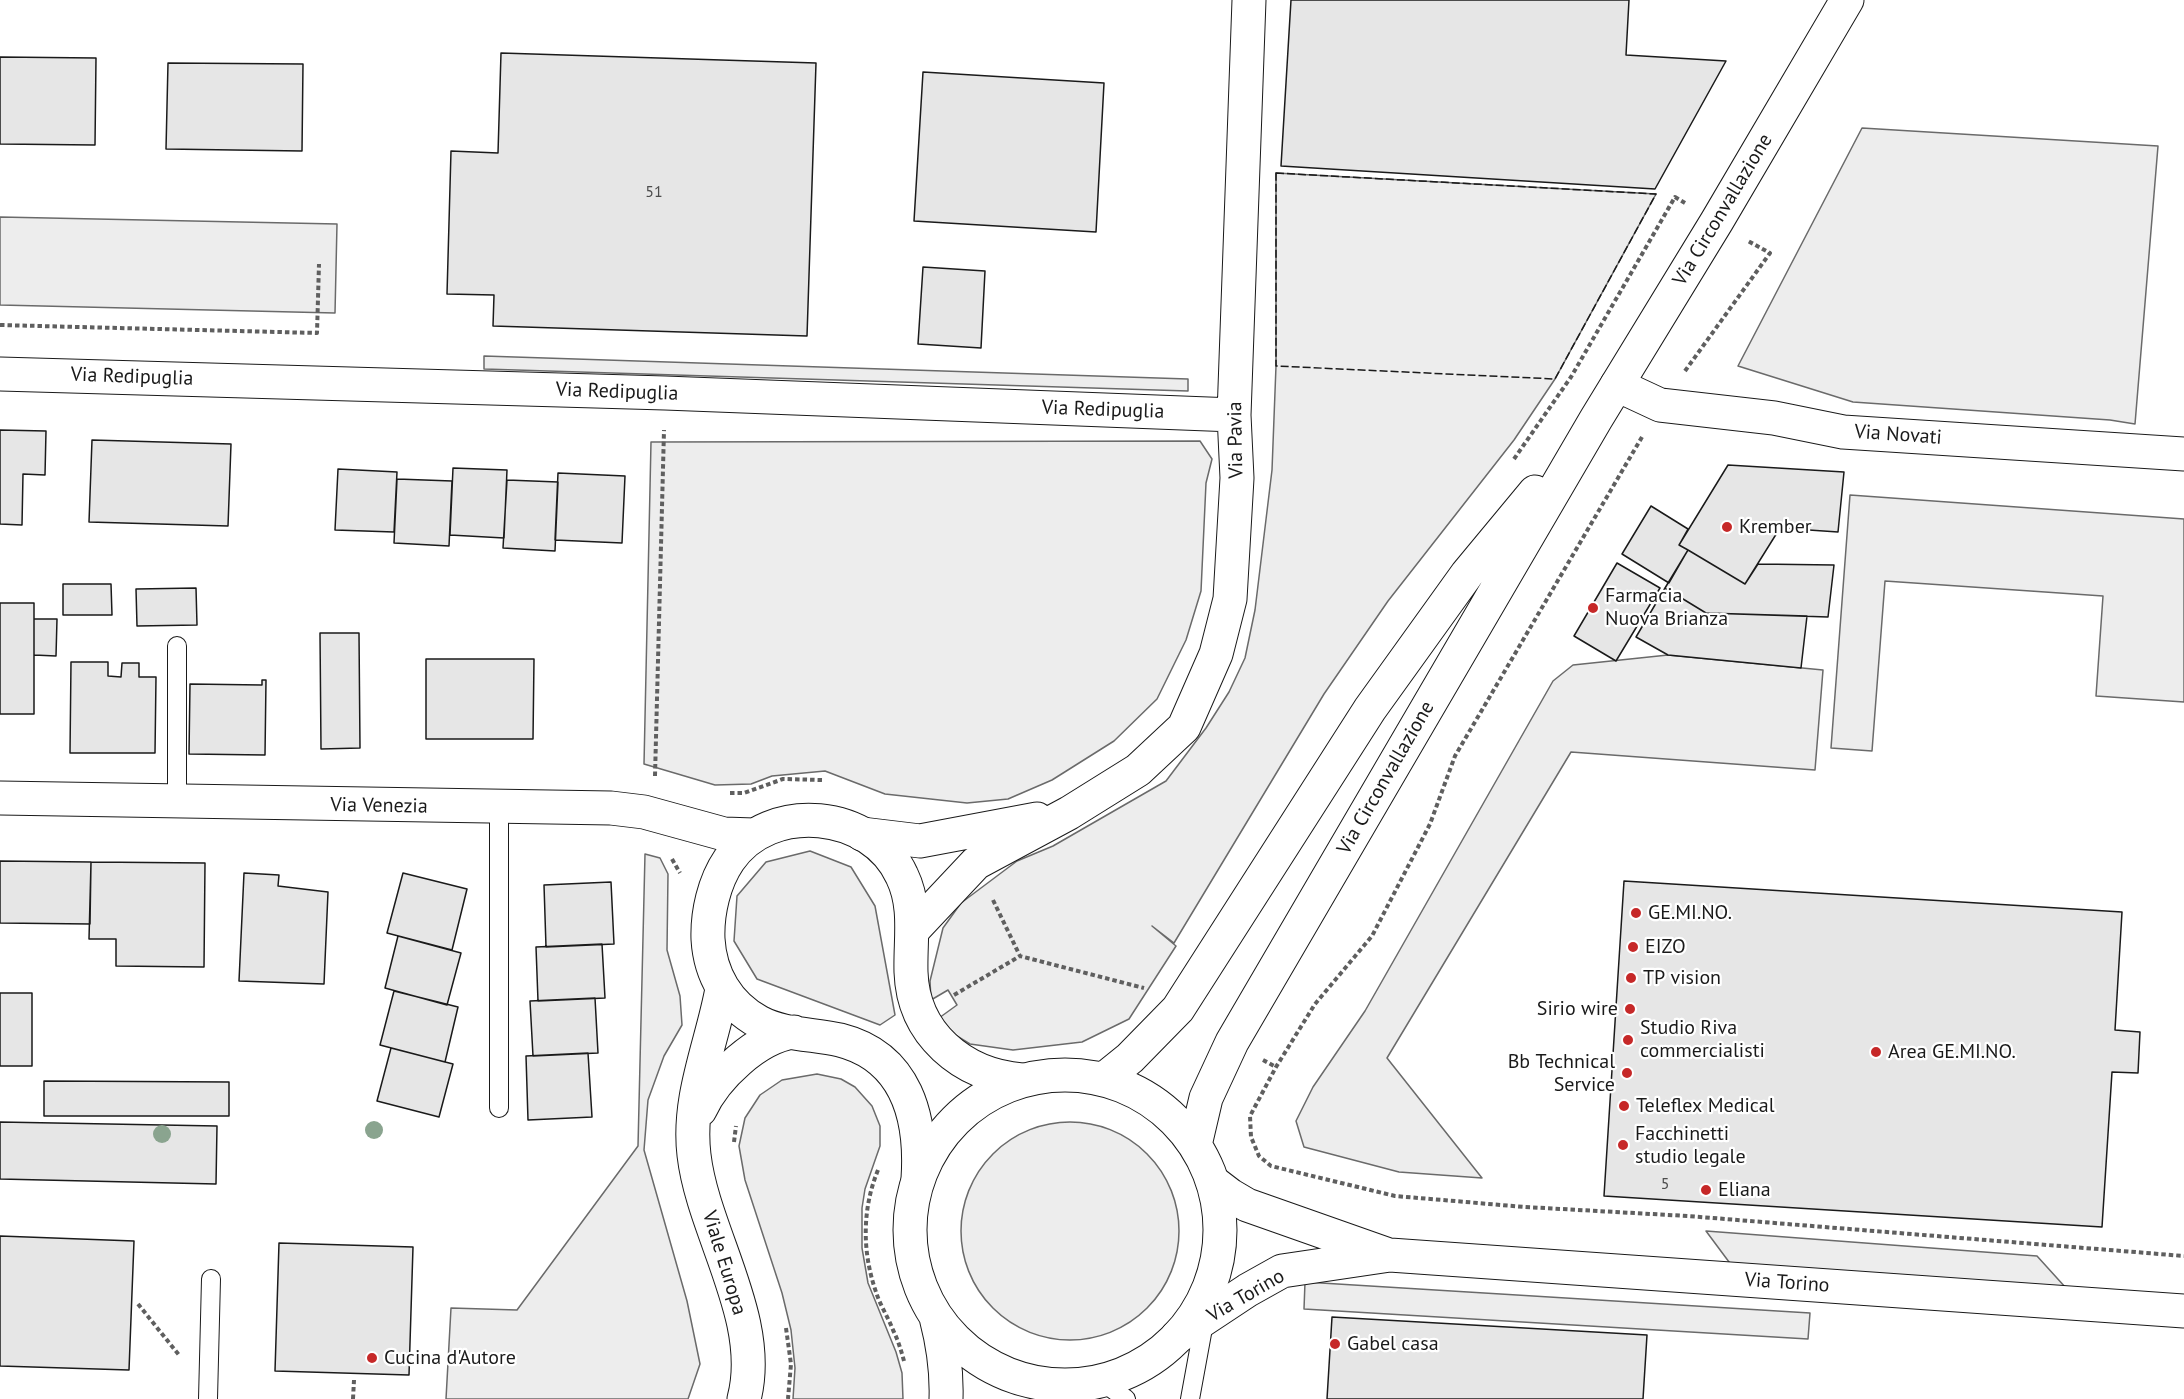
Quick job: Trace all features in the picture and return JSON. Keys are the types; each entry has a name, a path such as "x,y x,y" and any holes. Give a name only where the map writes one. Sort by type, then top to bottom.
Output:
{"street":[{"name":"Via Pavia","path":"913,930 976,863 1069,813 1138,770 1184,727 1216,654 1230,599 1237,478 1234,415 1249,0"},
{"name":"Via Circonvallazione","path":"1195,1145 1206,1098 1232,1042 1596,419 1847,0"},
{"name":"Via Redipuglia","path":"0,374 665,393 1234,415"},
{"name":"Via Novati","path":"1617,385 1660,405 1774,418 1843,432 2184,454"},
{"name":"Via Circonvallazione","path":"1104,1079 1130,1058 1178,1008 1370,709 1467,574 1596,419"},
{"name":"Via Venezia","path":"0,798 629,810 724,834 754,835"},
{"name":"Via Pavia","path":"862,834 920,841 1069,813"},
{"path":"935,1315 961,1346 989,1366 1031,1382 1089,1391 1141,1365 1177,1337 1195,1315 1217,1263 1220,1211 1213,1182 1195,1145 1178,1123 1156,1103 1128,1087 1104,1079 1065,1074 1022,1080 1000,1078 974,1068 942,1047 916,1004 912,988 911,903 902,875 887,855 862,834 844,826 827,821 810,820 782,823 754,835 743,843 727,863 716,887 708,924 709,951 716,977 722,989 737,1006 756,1020 767,1026 854,1044 890,1068 904,1089 914,1110 920,1145 918,1179 910,1218 910,1246 920,1285 935,1315 941,1336 946,1372 946,1399"},
{"name":"Viale Europa","path":"722,989 714,1030 698,1084 693,1127 694,1157 749,1348 749,1369 744,1399"},
{"name":"Viale Europa","path":"693,1127 711,1090 734,1065 767,1040 784,1033 794,1032"},
{"path":"918,1179 933,1148 958,1117 990,1093 1022,1080"},
{"name":"Via Torino","path":"1213,1182 1247,1205 1390,1255"},
{"name":"Via Torino","path":"1177,1337 1248,1290 1282,1271 1390,1255 2184,1311"}],"lane":[{"path":"177,646 177,802"},
{"path":"499,808 499,1108"},
{"path":"208,1399 211,1279"},
{"path":"1190,1399 1212,1279"}],"path":[{"path":"1508,467 1571,377 1675,197 1770,253 1660,405 1455,756 1430,824 1371,936 1315,1004 1276,1067 1250,1116 1251,1137 1259,1156 1271,1166 1395,1196 1525,1207 1689,1216 2184,1256"},
{"path":"0,324 317,333 319,264"},
{"path":"655,776 665,393"},
{"path":"644,777 655,776 665,779"},
{"path":"726,794 744,793 783,779 818,779 830,783"},
{"path":"670,857 681,873 681,882"},
{"path":"976,863 1005,930 1020,956 1145,988 1178,1008"},
{"path":"1232,1042 1276,1067"},
{"path":"734,1146 738,1121"},
{"path":"880,1166 868,1200 866,1220 869,1266 877,1296 898,1340 905,1367"},
{"path":"138,1304 191,1370 208,1380"},
{"path":"785,1323 791,1364 788,1399"},
{"path":"353,1399 354,1380"}],"shaded area":[{"path":"1862,128 2158,146 2135,424 2110,420 1853,402 1738,366"},
{"path":"1276,173 1656,194 1555,379 1514,440 1388,601 1324,694 1174,943 1152,926 1176,946 1129,1019 1082,1042 1013,1050 970,1044 947,1030 939,1018 957,1005 948,990 931,1000 930,981 943,928 961,903 1017,861 1053,846 1166,781 1206,728 1229,692 1245,658 1255,610 1272,470 1276,366"},
{"path":"0,217 337,224 335,313 0,305"},
{"path":"484,356 1188,379 1188,391 484,369"},
{"path":"1200,441 1212,459 1206,483 1201,591 1186,640 1157,699 1114,741 1052,780 1008,799 967,803 885,794 825,771 772,776 751,784 715,785 644,764 651,442"},
{"path":"1850,495 2184,519 2184,702 2096,696 2103,596 1885,581 1872,751 1831,748"},
{"path":"1668,655 1823,670 1815,770 1571,752 1387,1058 1482,1178 1399,1172 1304,1147 1296,1121 1313,1087 1365,1011 1553,681 1573,665"},
{"path":"810,851 851,867 875,906 895,1015 880,1025 757,979 734,941 737,896 766,862"},
{"path":"645,854 660,858 668,874 667,950 680,996 682,1025 664,1056 648,1100 644,1150 687,1301 700,1364 688,1399 446,1399 451,1308 517,1310 638,1146"},
{"path":"817,1074 841,1079 855,1087 872,1106 880,1126 880,1146 865,1189 862,1208 862,1248 868,1283 896,1352 902,1373 903,1399 793,1399 795,1368 791,1330 782,1293 745,1180 739,1146 745,1118 760,1095 782,1080"},
{"path":"1070,1122 1091,1124 1112,1131 1147,1154 1170,1189 1177,1210 1179,1231 1177,1252 1170,1273 1147,1308 1112,1331 1091,1338 1070,1340 1049,1338 1028,1331 993,1308 970,1273 963,1252 961,1231 963,1210 970,1189 993,1154 1028,1131 1049,1124"},
{"path":"1706,1231 2037,1256 2066,1288 1732,1266"},
{"path":"1305,1282 1810,1313 1808,1339 1304,1309"}],"building":[{"path":"1291,0 1629,0 1626,55 1726,61 1655,189 1281,166"},
{"path":"501,53 816,63 807,336 493,326 494,295 447,294 451,151 498,153"},
{"path":"0,57 96,58 95,145 0,144"},
{"path":"168,63 303,64 302,151 166,149"},
{"path":"923,72 1104,83 1096,232 914,221"},
{"path":"923,267 985,271 981,348 918,344"},
{"path":"0,430 46,431 45,475 23,474 22,525 0,524"},
{"path":"92,440 231,444 228,526 89,522"},
{"path":"1728,465 1844,472 1838,532 1780,528 1745,584 1679,545"},
{"path":"453,468 507,470 504,538 450,535"},
{"path":"338,469 397,472 394,532 335,530"},
{"path":"558,473 625,476 622,543 555,540"},
{"path":"397,479 452,481 449,546 394,543"},
{"path":"507,480 558,482 555,551 503,548"},
{"path":"1651,506 1688,529 1679,545 1688,550 1669,583 1622,554"},
{"path":"1688,550 1745,584 1758,564 1834,565 1828,617 1706,613 1665,588"},
{"path":"1617,563 1660,588 1616,661 1574,636"},
{"path":"63,584 111,584 112,615 63,615"},
{"path":"196,588 197,625 137,626 136,589"},
{"path":"1665,588 1706,613 1807,616 1801,668 1668,655 1636,637"},
{"path":"0,603 34,603 34,714 0,714"},
{"path":"34,619 57,619 56,656 34,655"},
{"path":"320,633 359,633 360,748 321,749"},
{"path":"426,659 534,659 533,739 426,739"},
{"path":"71,662 108,662 108,676 121,677 122,663 139,663 139,677 156,677 155,753 70,753"},
{"path":"262,680 266,680 265,755 189,754 190,684 262,685"},
{"path":"0,861 91,862 90,924 0,923"},
{"path":"91,862 205,863 204,967 116,966 116,939 89,939"},
{"path":"244,873 279,875 278,886 328,892 324,984 239,981"},
{"path":"403,873 467,889 452,950 387,933"},
{"name":"Area GE.MI.NO.","path":"1624,881 2122,912 2115,1030 2140,1032 2138,1073 2112,1072 2102,1227 1604,1196"},
{"path":"611,882 614,944 546,947 544,885"},
{"path":"398,936 461,953 447,1005 385,988"},
{"path":"602,944 605,998 538,1001 536,947"},
{"path":"394,991 458,1007 445,1062 380,1045"},
{"path":"0,993 32,993 32,1066 0,1066"},
{"path":"595,998 598,1053 533,1056 530,1001"},
{"path":"391,1048 453,1064 439,1117 377,1101"},
{"path":"588,1053 592,1117 528,1120 526,1056"},
{"path":"44,1081 229,1082 229,1116 44,1116"},
{"path":"0,1122 217,1126 216,1184 0,1179"},
{"path":"0,1236 134,1241 129,1370 0,1366"},
{"path":"279,1243 413,1247 409,1375 275,1371"},
{"path":"1332,1317 1647,1335 1643,1399 1327,1399"}],"fence":[{"path":"1276,173 1656,194 1555,379 1276,366 1276,173"}],"place":[{"name":"Krember","path":"1727,527"},
{"name":"Farmacia Nuova Brianza","path":"1593,608"},
{"name":"GE.MI.NO.","path":"1636,913"},
{"name":"EIZO","path":"1633,947"},
{"name":"TP vision","path":"1631,978"},
{"name":"Sirio wire","path":"1630,1009"},
{"name":"Studio Riva commercialisti","path":"1628,1040"},
{"name":"Area GE.MI.NO.","path":"1876,1052"},
{"name":"Bb Technical Service","path":"1627,1073"},
{"name":"Teleflex Medical","path":"1624,1106"},
{"name":"Facchinetti studio legale","path":"1623,1145"},
{"name":"Eliana","path":"1706,1190"},
{"name":"Gabel casa","path":"1335,1344"},
{"name":"Cucina d'Autore","path":"372,1358"}]}
